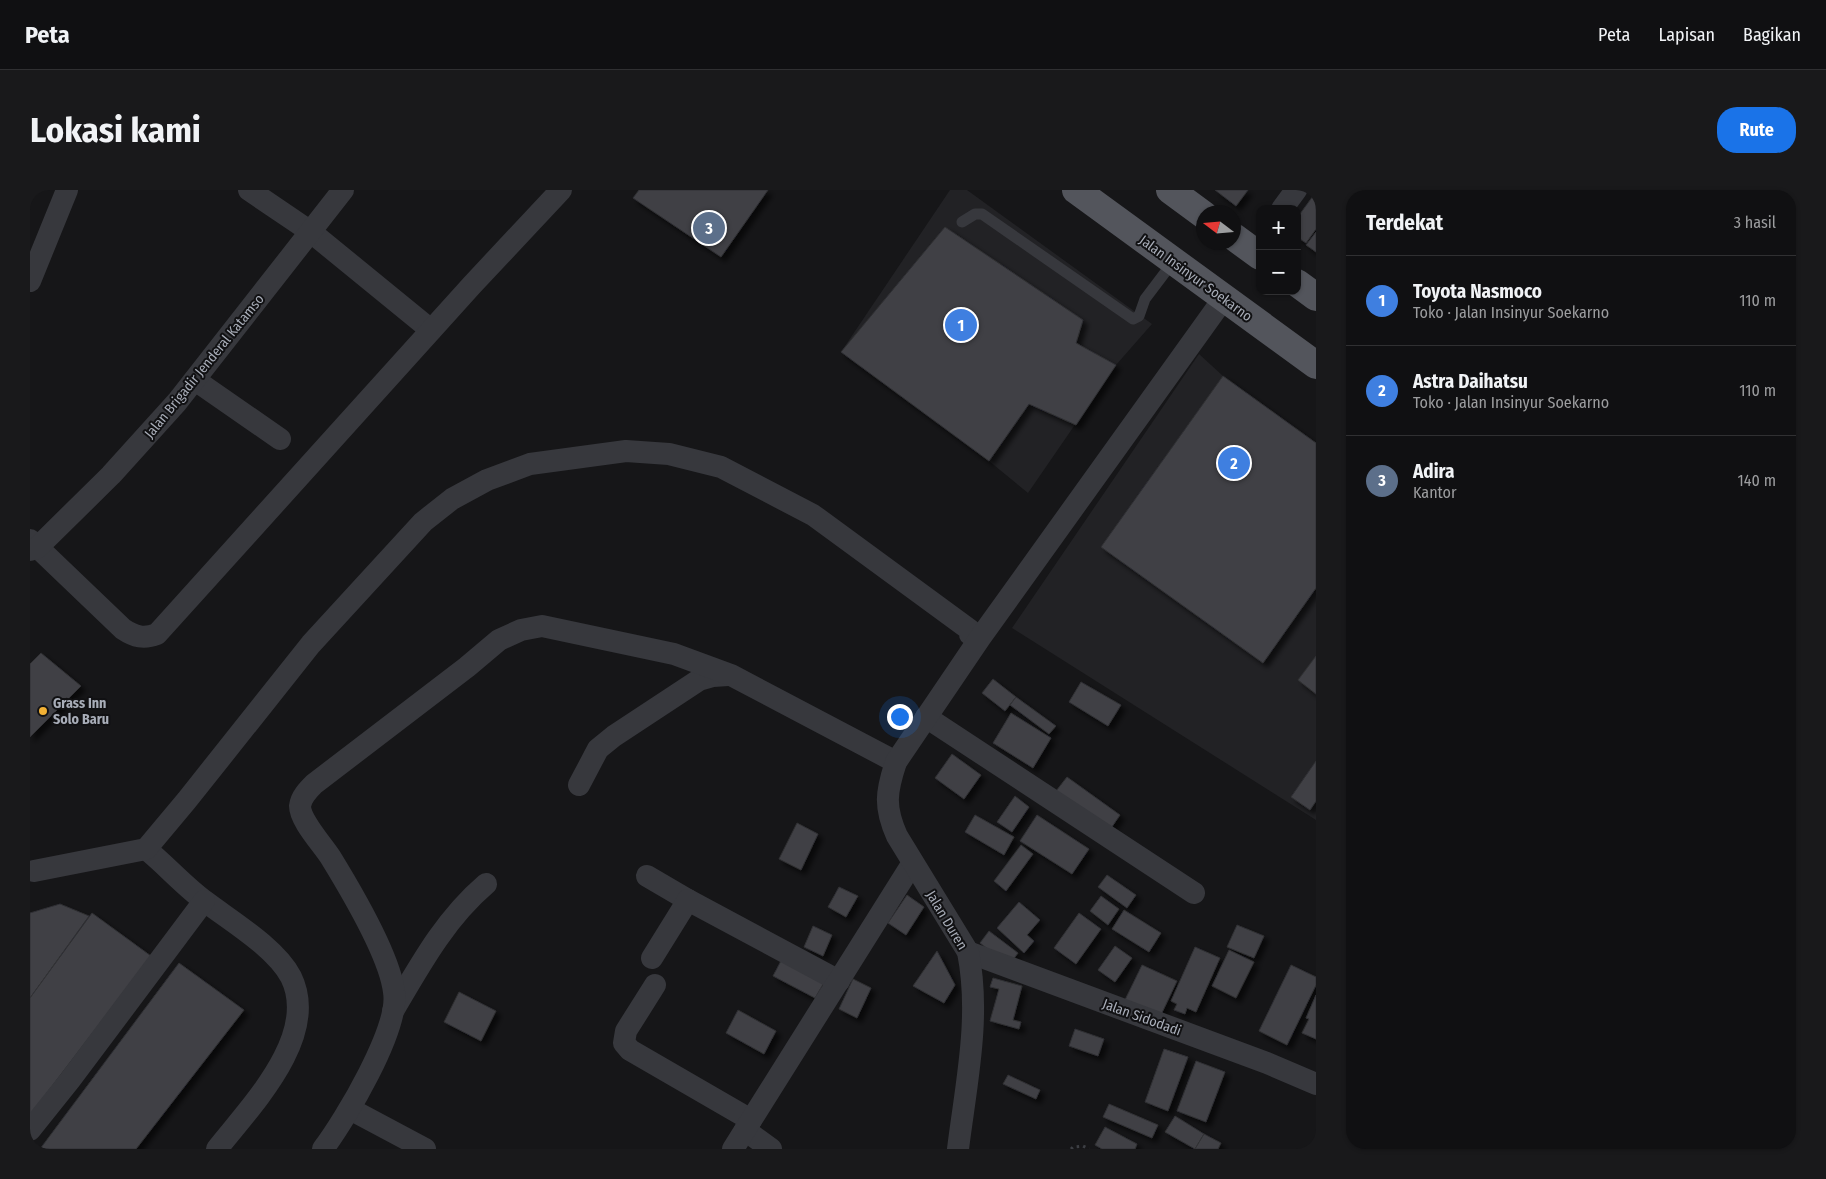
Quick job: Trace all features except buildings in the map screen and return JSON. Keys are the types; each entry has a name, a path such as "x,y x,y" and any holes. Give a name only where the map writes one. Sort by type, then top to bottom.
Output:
{"main road":[{"name":"Jalan Insinyur Soekarno","path":"1076,190 1316,365"},
{"path":"1170,190 1196,209"},
{"path":"1301,286 1316,297"}],"street":[{"path":"30,281 67,190"},
{"path":"249,190 311,232 431,330"},
{"name":"Jalan Brigadir Jenderal Katamso","path":"32,546 111,475 196,380 344,190"},
{"path":"32,546 130,634 147,638 157,634 431,330 561,190"},
{"path":"1285,205 1296,190"},
{"name":"Jalan Duren","path":"958,1149 974,1013 973,987 968,952 912,864 888,816 887,796 896,762 976,635 1224,298"},
{"path":"196,380 280,440"},
{"path":"31,870 146,849 311,644 423,522 452,499 487,480 530,464 626,451 669,454 721,468 813,515 976,635"},
{"path":"393,1012 395,993 379,949 335,865 303,817 300,807 302,798 314,784 467,667 499,640 521,630 542,626 674,654 731,675 896,762"},
{"path":"579,785 598,749 614,736 699,680 713,676 731,675"},
{"path":"926,717 1194,893"},
{"path":"146,849 169,867 204,901 268,949 290,976 296,992 298,1014 296,1030 284,1056 263,1091 217,1149"},
{"path":"733,1149 912,864"},
{"path":"647,876 839,981"},
{"path":"323,1149 357,1113 368,1075 393,1012 451,918 464,903 486,884"},
{"path":"652,958 688,900"},
{"path":"30,1130 70,1080 204,901"},
{"name":"Jalan Sidodadi","path":"968,952 1267,1063 1316,1084"},
{"path":"655,985 626,1031 624,1043 630,1050 748,1125 771,1149"},
{"path":"357,1113 425,1149"}],"lane":[{"path":"962,222 975,214 982,214 1133,319 1138,316 1145,300 1173,262"}],"path":[{"path":"1071,1149 1073,1146 1083,1146 1089,1149"}],"shaded area":[{"path":"950,190 967,190 1152,324 1116,365 1028,493 989,461 841,352"},
{"path":"1199,354 1223,376 1316,443 1316,820 1012,628"}],"place":[{"name":"Adira","path":"709,228"},
{"name":"Toyota Nasmoco","path":"961,325"},
{"name":"Astra Daihatsu","path":"1234,463"},
{"name":"Grass Inn Solo Baru","path":"43,711"}]}
